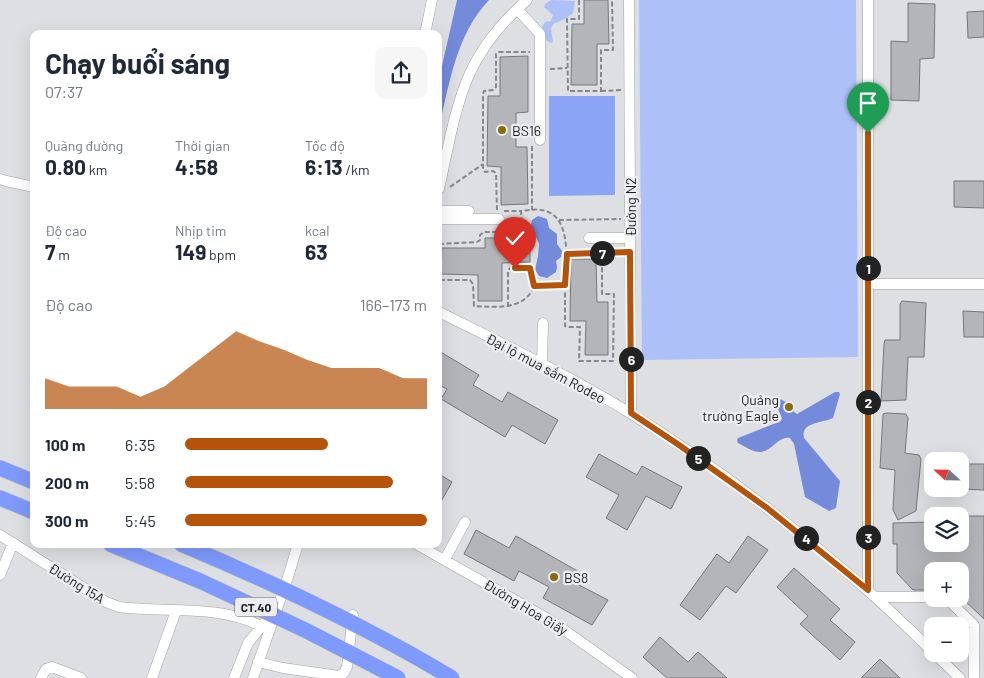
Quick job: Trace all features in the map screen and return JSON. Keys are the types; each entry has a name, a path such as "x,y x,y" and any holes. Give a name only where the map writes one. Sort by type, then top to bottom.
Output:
{"highway":[{"path":"0,468 30,480"},
{"path":"0,498 30,510"},
{"name":"CT.40","path":"119,548 305,630 398,678"},
{"name":"CT.40","path":"190,548 316,605 403,648 452,678"}],"street":[{"path":"426,30 432,0"},
{"path":"442,189 461,97 470,73 489,41 527,0"},
{"name":"Đường N2","path":"629,0 631,413"},
{"path":"868,0 868,284 872,594 924,597"},
{"path":"518,8 540,34 536,140"},
{"path":"2,183 30,186"},
{"path":"442,211 469,211"},
{"path":"442,219 499,220"},
{"path":"589,238 630,238"},
{"path":"868,284 984,284"},
{"name":"Đại lộ mua sắm Rodeo","path":"442,314 590,389 631,413 679,445 767,508 872,594 924,643"},
{"path":"542,364 543,323"},
{"path":"445,559 465,522"},
{"name":"Đường 15A","path":"0,535 106,602 126,608 221,612 261,626"},
{"path":"0,575 13,543"},
{"path":"253,678 297,548"},
{"name":"Đường Hoa Giấy","path":"424,548 550,620 632,678"},
{"path":"955,607 974,625 974,678"},
{"path":"234,678 248,643 277,610"},
{"path":"152,678 176,611"},
{"path":"258,662 282,668 339,676 344,673 346,667 354,614"},
{"path":"943,662 960,678"},
{"path":"41,678 46,669 52,667 81,678"}],"path":[{"path":"579,0 579,19 567,19 568,91 629,90"},
{"path":"601,91 602,50 613,50 612,0"},
{"path":"532,53 498,52 496,54 496,87 493,90 484,91 483,94 484,171 496,173 497,210 542,210 559,220 567,246 565,326 580,327 579,361 613,361 614,294 602,294 602,253"},
{"path":"540,70 568,68"},
{"path":"532,210 536,140"},
{"path":"442,189 483,164"},
{"path":"442,244 477,242 480,240 480,235 484,232 519,232 522,229 522,211"},
{"path":"559,220 630,219"},
{"path":"567,254 630,252"},
{"path":"508,307 508,271 510,268 530,268 534,286"},
{"path":"442,280 470,280 473,284 474,306 508,307 524,299 534,286"},
{"path":"534,286 565,285"}],"shaded area":[{"path":"457,0 489,0 469,28 462,44 451,76 442,114 442,66"},
{"path":"551,0 575,1 573,13 553,24 551,29 553,42 551,43 547,41 542,27 545,22 551,21 553,15 544,7"},
{"path":"639,0 856,0 858,357 642,360"},
{"path":"549,96 615,96 615,195 549,196"},
{"path":"538,216 547,219 549,228 557,234 557,244 562,251 561,257 556,261 556,272 547,278 539,276 535,270 539,244 531,225 532,220"},
{"path":"835,392 840,394 833,418 809,426 805,429 804,433 804,438 840,481 836,508 829,511 805,497 794,444 790,438 782,439 761,452 749,449 738,443 737,440 781,421 782,418 778,409 780,399 790,404 797,414"}],"building":[{"path":"584,0 608,0 609,44 597,44 597,85 571,85 572,24 584,24"},
{"path":"908,3 935,4 934,58 920,59 919,101 891,100 891,41 908,42"},
{"path":"984,11 984,37 968,38 967,12"},
{"name":"BS16","path":"528,56 528,112 516,113 516,147 527,147 528,204 501,205 501,167 487,166 488,96 500,96 500,57"},
{"path":"954,181 984,181 984,208 954,207"},
{"path":"485,238 530,238 530,262 502,263 502,301 478,301 478,275 442,274 442,248 485,248"},
{"path":"571,259 596,259 597,302 608,302 608,355 585,355 586,321 570,321"},
{"path":"902,301 926,303 924,357 908,357 906,400 881,401 884,344 885,340 900,340 900,304"},
{"path":"963,311 984,312 984,337 964,337"},
{"path":"442,353 479,375 473,385 502,402 508,392 558,420 545,444 512,425 505,437 442,400 447,389 442,386"},
{"path":"883,414 906,414 908,418 905,453 919,455 921,459 916,511 898,520 893,510 895,470 880,468"},
{"path":"599,454 637,475 642,466 682,487 671,509 646,496 627,530 606,518 619,495 586,477"},
{"path":"969,464 984,464 984,490 969,489"},
{"path":"442,476 452,482 442,500"},
{"path":"969,516 984,516 984,619 969,605 969,562 924,562 924,590 913,590 897,573 897,544 893,544 893,523 924,522 924,552 969,552"},
{"name":"BS8","path":"476,530 509,548 516,536 581,573 575,583 608,600 592,625 543,598 549,587 519,571 514,581 464,554"},
{"path":"748,536 768,550 736,593 726,586 700,620 680,605 717,554 729,563"},
{"path":"794,568 840,609 830,620 855,642 840,660 800,624 808,616 777,587"},
{"path":"660,637 688,662 698,652 727,678 667,678 643,657"},
{"path":"880,659 900,678 861,678"}],"place":[{"name":"BS16","path":"502,130"},
{"name":"Quảng trường Eagle","path":"789,407"},
{"name":"BS8","path":"554,577"}],"route":[{"path":"515,268 530,268 534,286 565,285 567,254 630,252 631,413 767,508 809,540 868,590 868,133"}]}
